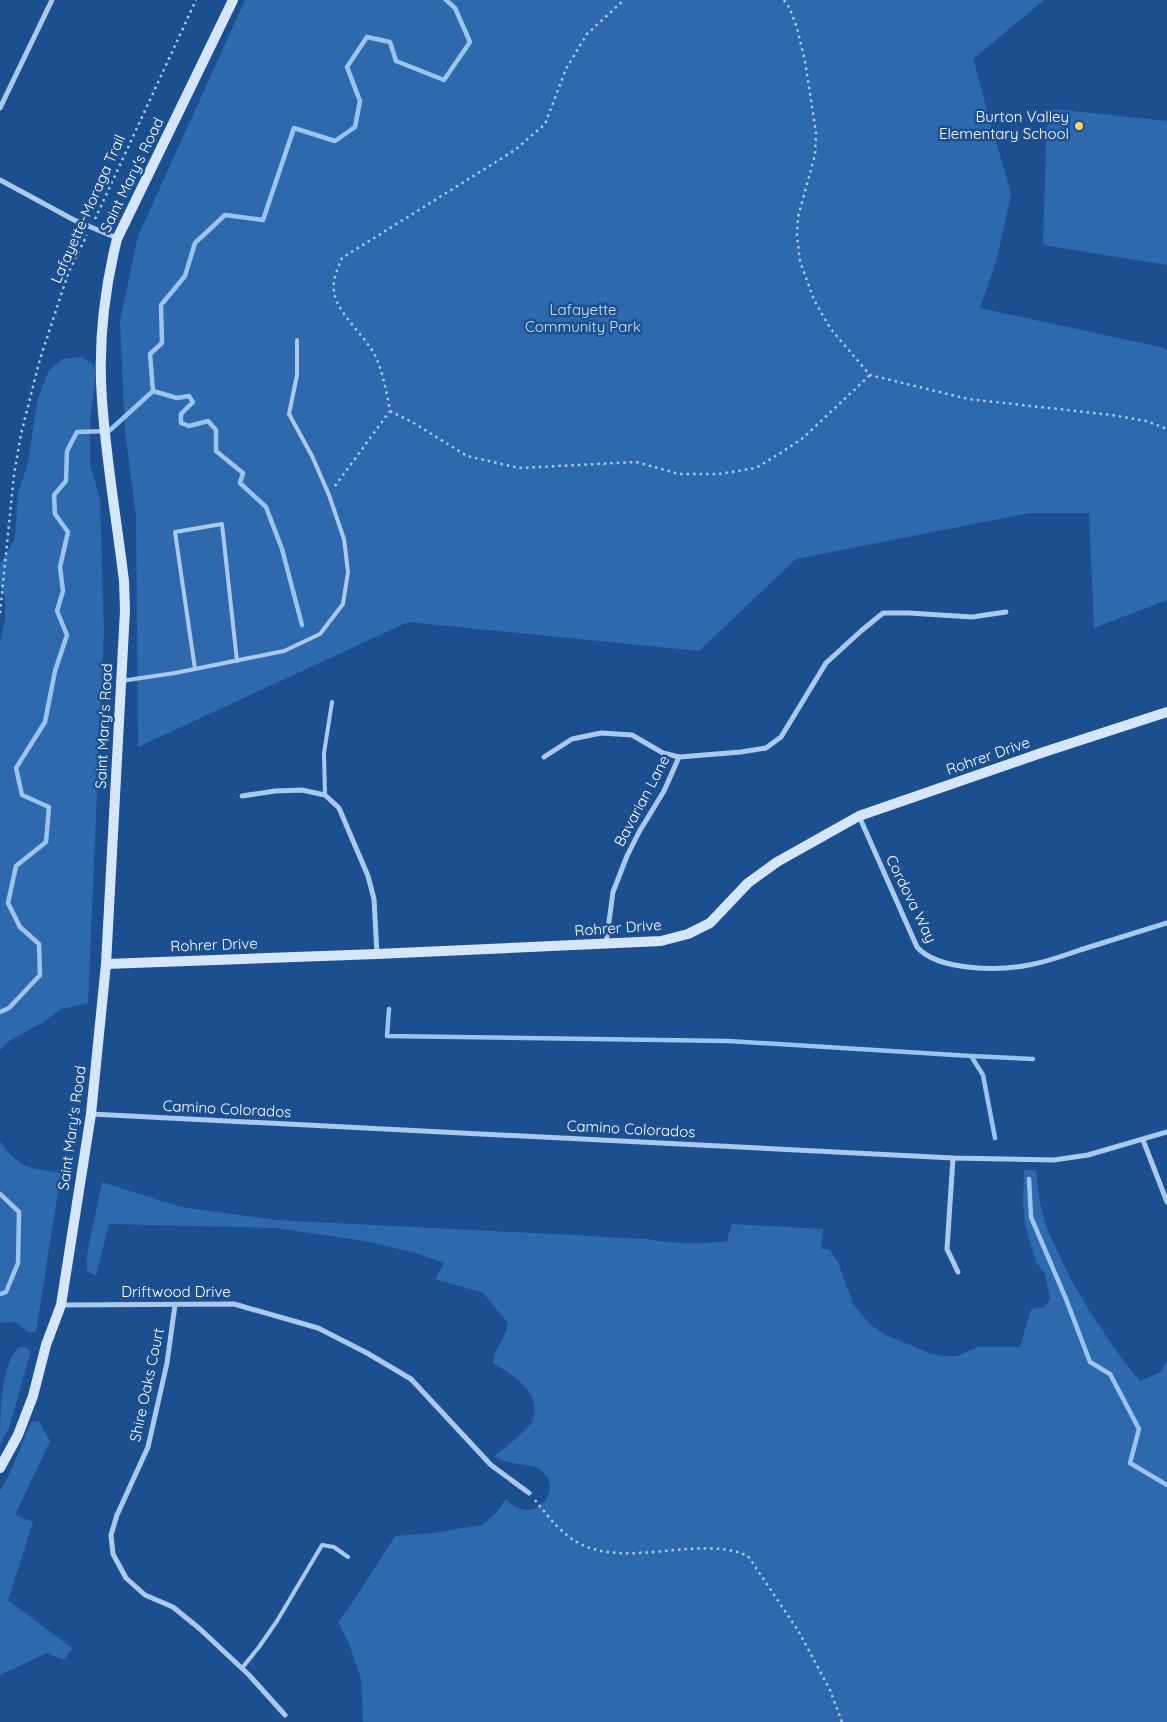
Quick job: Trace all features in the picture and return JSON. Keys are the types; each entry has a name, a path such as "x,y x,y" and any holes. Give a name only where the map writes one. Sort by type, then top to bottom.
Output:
{"street":[{"path":"0,108 52,0"},
{"name":"Saint Mary's Road","path":"0,1468 18,1436 24,1420 60,1305 91,1114 106,964 121,681 124,581 102,400 101,346 104,305 110,265 118,238 233,0"},
{"path":"0,180 74,220 118,238"},
{"name":"Bavarian Lane","path":"606,945 613,892 627,856 664,791 679,757 766,748 781,737 826,663 883,613 972,617 1006,612"},
{"name":"Rohrer Drive","path":"106,964 606,945 661,941 688,934 710,923 748,884 777,862 859,816 1167,712"},
{"path":"544,757 572,739 601,733 632,736 663,753 679,757"},
{"path":"242,796 275,791 302,790 325,795 339,808 368,876 374,899 377,954"},
{"name":"Cordova Way","path":"859,816 917,947 922,954 933,960 953,965 980,968 1028,966 1167,923"},
{"name":"Camino Colorados","path":"91,1114 953,1158 1054,1160 1088,1155 1167,1132"},
{"path":"1142,1140 1167,1202"},
{"path":"953,1158 947,1248 958,1272"},
{"name":"Driftwood Drive","path":"60,1305 234,1304 318,1328 412,1379 490,1464 529,1493"},
{"name":"Shire Oaks Court","path":"175,1305 167,1363 148,1447 117,1515 111,1535 114,1554 126,1578 145,1595 172,1607 200,1629 242,1668 285,1715"}],"lane":[{"path":"121,681 195,669 284,651 320,634 343,604 348,572 344,539 329,495 312,456 289,414 297,374 297,340"},
{"path":"195,669 175,532 222,524 237,661"},
{"path":"325,795 324,754 332,702"},
{"path":"242,1668 277,1621 322,1545 334,1547 348,1557"}],"path":[{"name":"Lafayette-Moraga Trail","path":"0,613 14,475 21,434 40,359 68,271 91,226 196,0"},
{"path":"624,0 587,34 566,69 545,124 514,150 342,258 335,275 334,291 342,313 364,337 378,362 390,411 412,422 467,456 519,468 636,462 679,474 719,474 756,468 779,454 803,438 870,376"},
{"path":"784,0 790,8 797,28 816,133 815,155 798,217 796,236 800,261 814,300 830,328 870,376 968,398 1112,415 1146,421 1167,429"},
{"path":"329,495 390,411"},
{"path":"529,1493 550,1519 574,1541 598,1550 635,1554 708,1548 735,1550 748,1556 799,1632 830,1690 842,1722"}],"green space":[{"name":"Lafayette Community Park","path":"245,0 1044,0 973,59 1011,194 997,259 980,308 1167,350 1167,600 1094,628 1089,513 1030,513 796,559 699,651 408,622 138,747 136,516 125,432 120,321 138,236"},
{"path":"1054,109 1167,121 1167,265 1043,245 1047,114"},
{"path":"81,357 93,364 96,374 90,421 90,465 100,499 104,631 88,1003 61,1009 45,1021 9,1041 0,1050 0,642 5,619 5,598 0,586 0,564 15,538 18,492 28,463 37,401 48,372 62,359"},
{"path":"0,1141 13,1157 26,1166 61,1173 36,1332 28,1332 16,1322 0,1323"},
{"path":"1024,1170 1036,1170 1039,1198 1047,1229 1070,1278 1122,1359 1140,1381 1161,1372 1167,1360 1167,1722 363,1722 361,1679 349,1644 338,1622 395,1536 433,1533 482,1525 495,1514 506,1499 516,1507 527,1510 542,1504 547,1498 549,1483 546,1475 539,1469 494,1456 530,1425 535,1412 534,1403 524,1386 509,1373 493,1363 495,1352 505,1334 508,1323 483,1293 435,1279 444,1263 415,1253 365,1241 276,1228 109,1224 96,1276 87,1271 87,1254 102,1182 181,1207 277,1220 647,1239 687,1243 727,1241 732,1224 823,1229 821,1249 829,1249 838,1262 853,1304 871,1325 884,1334 929,1353 942,1356 957,1356 978,1347 1020,1347 1031,1309 1045,1307 1050,1299 1045,1274 1036,1262 1025,1225 1023,1202"},
{"path":"19,1347 25,1347 31,1351 9,1428 0,1445 2,1392 8,1366"},
{"path":"39,1421 50,1441 15,1515 33,1522 8,1600 72,1648 64,1660 47,1653 0,1675 0,1491 10,1473 31,1422"}],"waterway":[{"path":"0,1012 9,1008 40,975 39,944 20,927 8,903 16,866 46,842 49,807 22,795 16,768 45,722 55,671 67,635 57,611 63,591 60,567 68,532 55,514 54,495 66,481 67,451 77,432 109,431 153,391 150,354 162,343 161,305 185,276 195,243 225,215 263,220 294,128 335,141 355,127 360,101 347,67 367,37 390,42 396,61 444,80 470,42 455,8 446,0"},
{"path":"153,391 177,398 189,396 193,402 181,414 181,423 189,426 208,421 216,430 216,451 243,473 240,483 266,507 282,549 302,625"},
{"path":"389,1009 387,1036 728,1041 971,1056 983,1075 995,1138"},
{"path":"971,1056 1033,1059"},
{"path":"1029,1179 1031,1217 1066,1299 1090,1362 1110,1374 1139,1429 1130,1463 1167,1485"},
{"path":"0,1194 19,1212 18,1263 6,1292 0,1294"}],"place":[{"name":"Burton Valley Elementary School","path":"1079,126"}]}
